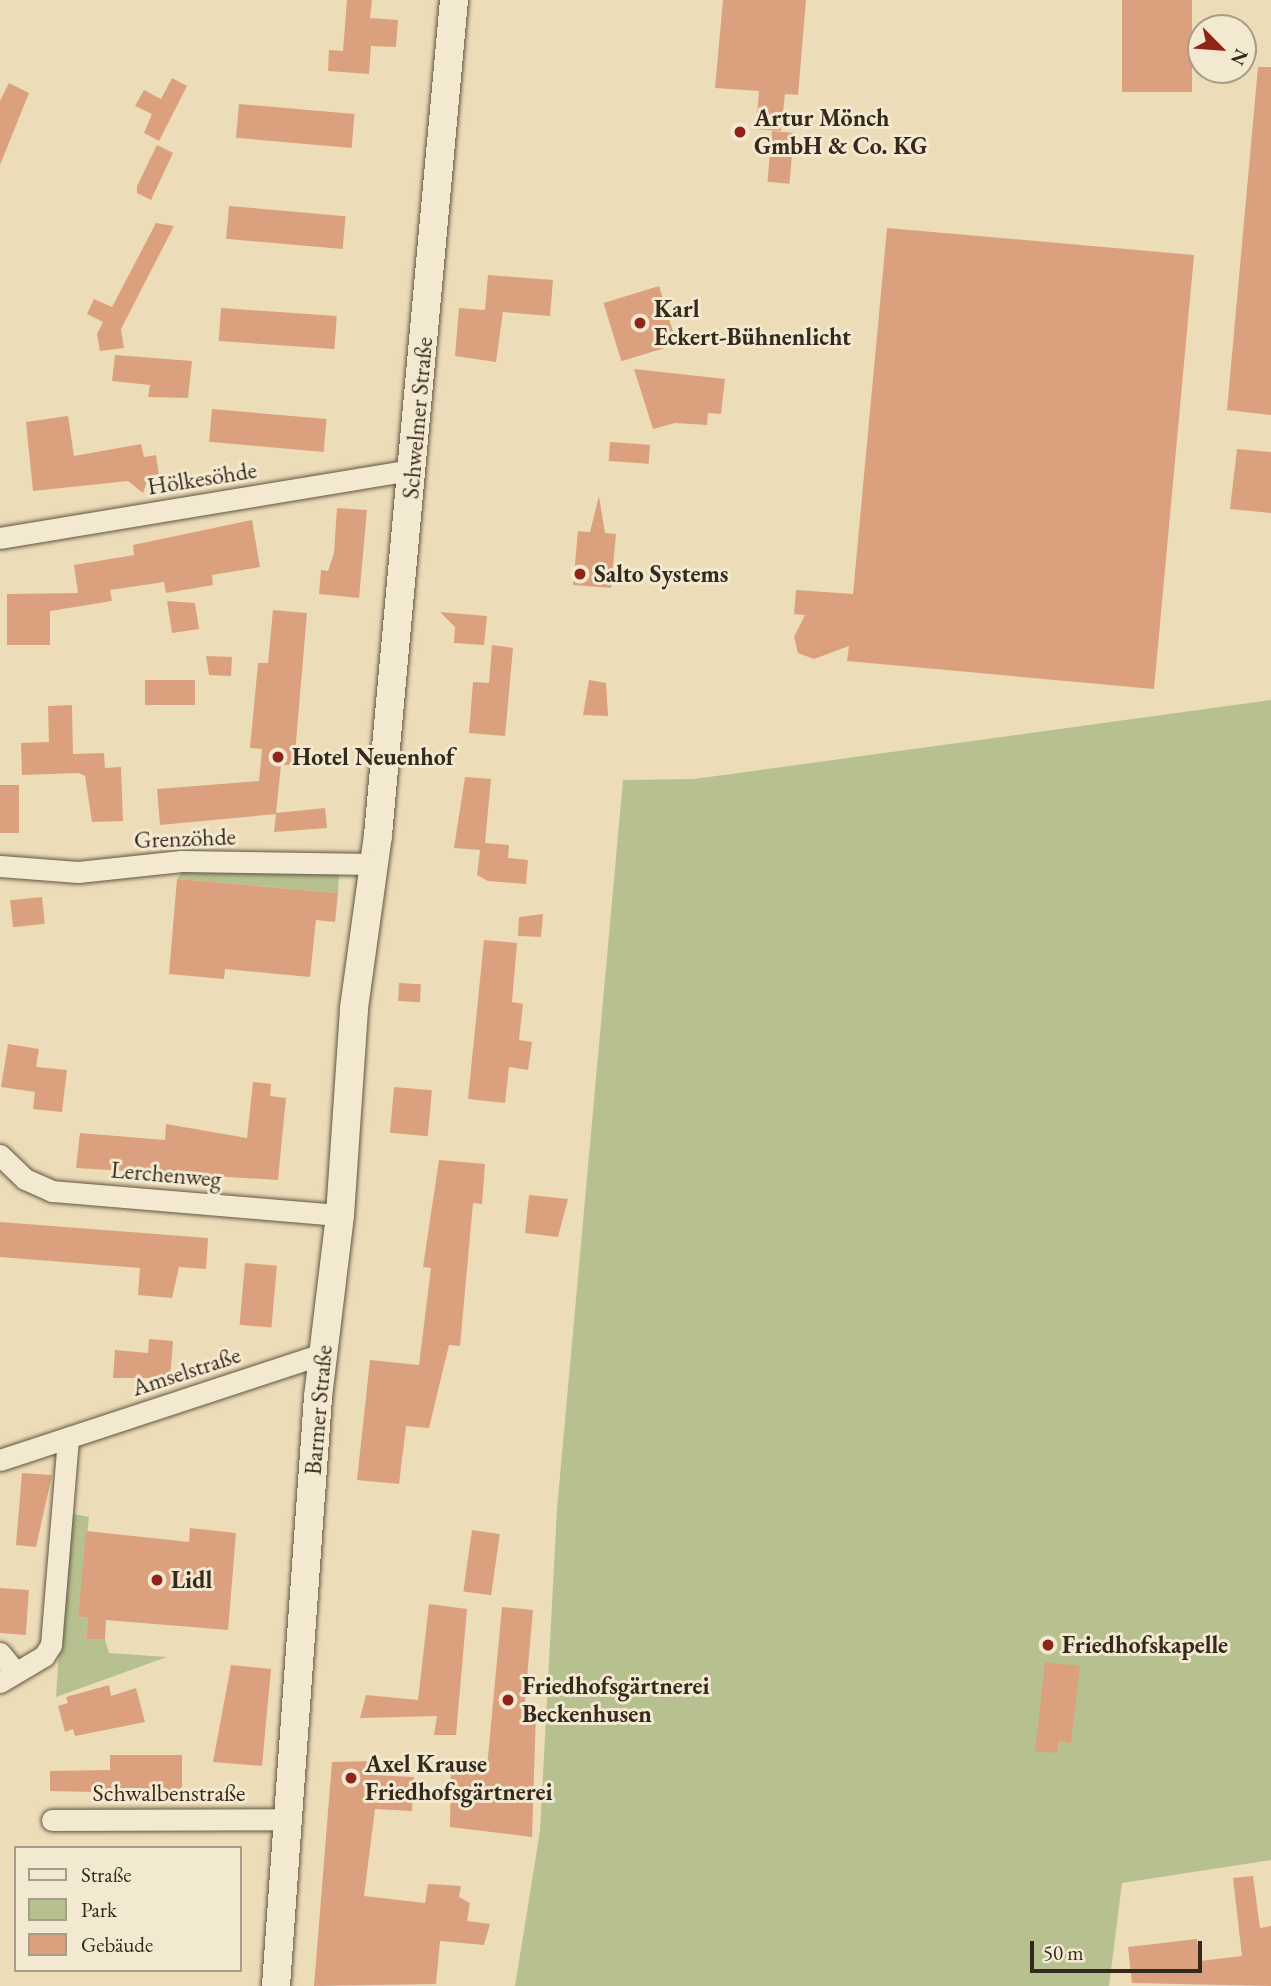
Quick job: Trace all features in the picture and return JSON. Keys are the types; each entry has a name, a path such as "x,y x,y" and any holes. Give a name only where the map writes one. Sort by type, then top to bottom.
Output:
{"main road":[{"name":"Schwelmer Straße","path":"378,835 454,0"},
{"name":"Barmer Straße","path":"275,1986 322,1354 340,1215 354,1009 378,835"}],"street":[{"name":"Hölkesöhde","path":"0,538 412,470"},
{"name":"Grenzöhde","path":"0,866 78,872 181,861 373,864"},
{"name":"Lerchenweg","path":"0,1155 25,1179 52,1191 340,1215"},
{"name":"Amselstraße","path":"0,1460 322,1354"},
{"path":"0,1653 7,1676 44,1656 51,1645 68,1438"},
{"name":"Schwalbenstraße","path":"52,1820 287,1819"}],"green space":[{"path":"1271,700 1271,1860 1122,1883 1109,1986 515,1986 540,1831 557,1509 623,780 694,779"},
{"path":"184,870 339,873 338,893 177,879"},
{"path":"68,1513 89,1517 78,1617 88,1618 86,1638 105,1639 109,1653 167,1657 56,1697"}],"building":[{"path":"347,0 372,0 370,18 398,20 396,47 371,46 369,74 328,71 329,50 343,51"},
{"path":"723,0 806,0 798,95 785,94 781,131 756,129 759,91 715,88"},
{"path":"1122,0 1192,0 1192,14 1187,14 1187,84 1192,84 1192,92 1122,92"},
{"path":"1258,67 1271,67 1271,415 1227,410"},
{"path":"172,78 187,86 159,141 144,133 152,114 135,106 144,90 161,99"},
{"path":"9,83 29,93 0,165 0,101"},
{"path":"239,104 355,114 352,148 236,138"},
{"path":"772,131 794,133 789,184 768,182"},
{"path":"157,145 173,153 151,200 137,193 137,186"},
{"path":"229,206 346,216 343,249 226,239"},
{"path":"156,223 174,226 121,329 124,348 100,351 97,334 103,322 87,314 94,299 112,307"},
{"path":"887,228 1194,255 1154,689 847,661 849,646 814,659 798,653 794,637 805,615 794,614 796,590 853,594"},
{"path":"488,275 553,280 550,316 503,312 496,362 455,356 459,308 485,310"},
{"name":"Karl Eckert-Bühnenlicht","path":"659,286 677,344 621,361 604,303"},
{"path":"221,308 337,316 334,349 219,341"},
{"path":"115,355 192,361 188,398 148,397 150,385 112,381"},
{"path":"634,369 725,379 721,414 708,413 707,425 675,423 653,429"},
{"path":"212,409 327,419 324,452 209,442"},
{"path":"68,416 74,456 141,444 144,457 156,455 159,476 148,478 143,493 128,481 33,491 26,422"},
{"path":"610,442 650,445 649,464 609,461"},
{"path":"1237,449 1271,452 1271,513 1230,509"},
{"path":"599,496 605,533 616,534 611,588 573,585 578,531 590,532"},
{"path":"337,508 367,510 359,598 319,594 321,570 328,571 334,553"},
{"path":"252,520 260,567 212,575 213,585 166,593 164,582 110,590 112,601 50,611 50,645 7,645 7,594 78,593 74,565 134,555 133,545"},
{"path":"167,601 195,603 199,629 172,633"},
{"path":"273,610 307,613 294,765 281,765 276,813 325,808 327,828 274,832 276,814 160,825 157,789 259,781 262,749 250,748 258,663 268,663"},
{"path":"440,612 487,616 484,645 454,643 455,627"},
{"path":"492,645 513,648 505,736 469,733 473,682 489,683"},
{"path":"206,656 232,657 231,676 209,675"},
{"path":"145,680 195,680 195,705 145,705"},
{"path":"589,680 606,683 608,716 583,715"},
{"path":"72,705 73,754 104,753 105,768 121,767 123,821 92,822 85,776 79,773 22,775 21,743 49,742 48,706"},
{"path":"465,777 491,779 485,843 509,845 508,858 528,860 526,884 488,881 477,875 480,850 454,848"},
{"path":"0,785 19,785 19,833 0,833"},
{"path":"177,879 338,893 335,922 316,920 310,977 225,969 224,979 169,974"},
{"path":"42,897 45,924 13,927 10,900"},
{"path":"543,914 541,937 518,936 519,917"},
{"path":"484,940 517,943 512,1002 523,1004 519,1040 532,1042 528,1070 509,1067 505,1103 468,1099"},
{"path":"399,983 421,984 420,1002 398,1001"},
{"path":"8,1044 39,1049 36,1067 67,1070 62,1112 33,1109 35,1092 1,1087"},
{"path":"253,1082 271,1084 270,1096 286,1098 278,1180 76,1168 80,1133 165,1140 166,1124 247,1138"},
{"path":"394,1087 432,1090 428,1136 390,1133"},
{"path":"439,1160 485,1164 482,1204 473,1203 460,1346 449,1345 429,1428 406,1426 399,1484 357,1480 370,1360 419,1365 431,1268 423,1267"},
{"path":"529,1195 568,1199 558,1237 525,1233"},
{"path":"0,1222 208,1238 206,1269 179,1267 172,1298 138,1295 140,1268 0,1257"},
{"path":"245,1263 277,1266 271,1328 240,1325"},
{"path":"149,1339 173,1341 170,1378 113,1378 115,1350 148,1353"},
{"path":"22,1473 52,1475 36,1547 16,1545"},
{"name":"Lidl","path":"190,1528 236,1533 228,1630 106,1620 105,1639 86,1639 88,1618 78,1617 86,1531 189,1542"},
{"path":"472,1530 500,1534 491,1595 463,1591"},
{"path":"0,1588 29,1590 26,1635 0,1633"},
{"path":"429,1604 467,1609 456,1735 434,1735 437,1716 360,1718 366,1695 418,1700"},
{"path":"502,1607 533,1610 524,1712 536,1713 532,1837 450,1827 451,1763 487,1767"},
{"path":"1045,1662 1080,1666 1071,1743 1059,1741 1057,1753 1035,1751"},
{"path":"231,1665 271,1669 262,1766 213,1762"},
{"path":"109,1685 111,1696 136,1688 145,1722 75,1736 73,1729 65,1732 58,1706 68,1703 66,1697"},
{"path":"110,1755 182,1755 182,1794 50,1791 50,1771 110,1770"},
{"path":"375,1761 373,1775 414,1777 412,1811 375,1809 364,1896 425,1903 428,1884 461,1886 459,1897 470,1903 467,1921 490,1924 484,1945 440,1941 436,1984 314,1986 332,1762"},
{"path":"1253,1876 1260,1928 1271,1926 1271,1986 1132,1983 1128,1947 1197,1939 1200,1961 1242,1956 1233,1878"}],"place":[{"name":"Artur Mönch GmbH & Co. KG","path":"740,132"},
{"name":"Karl Eckert-Bühnenlicht","path":"640,323"},
{"name":"Salto Systems","path":"580,574"},
{"name":"Hotel Neuenhof","path":"278,757"},
{"name":"Lidl","path":"157,1580"},
{"name":"Friedhofskapelle","path":"1048,1645"},
{"name":"Friedhofsgärtnerei Beckenhusen","path":"508,1700"},
{"name":"Axel Krause Friedhofsgärtnerei","path":"351,1778"}]}
